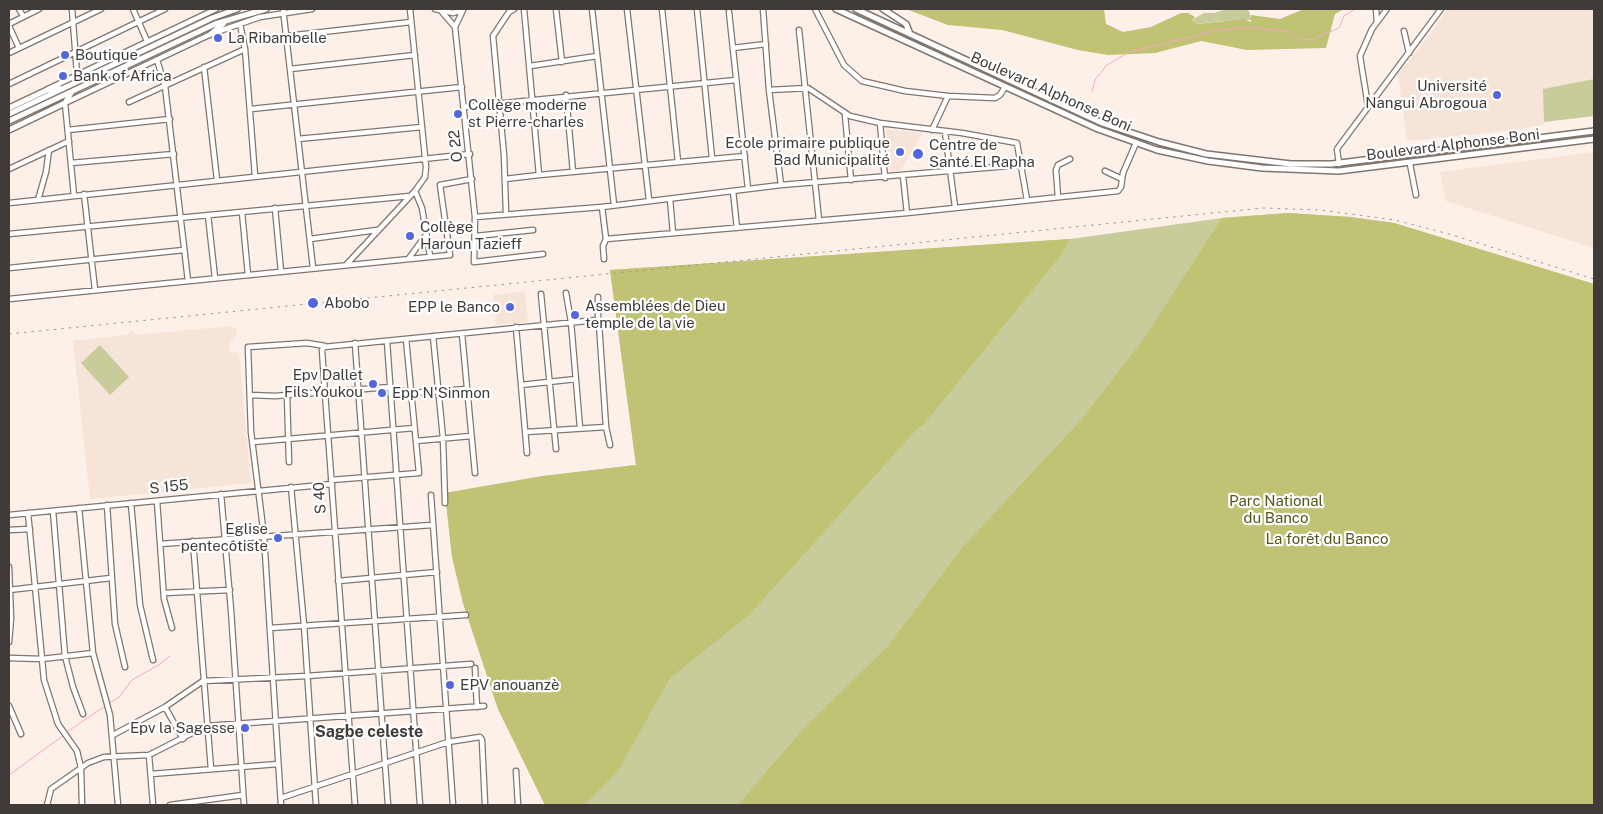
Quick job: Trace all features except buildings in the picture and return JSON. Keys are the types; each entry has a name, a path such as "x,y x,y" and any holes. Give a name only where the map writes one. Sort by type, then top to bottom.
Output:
{"main road":[{"path":"9,114 212,18 236,9"},
{"path":"9,121 215,24 266,9"},
{"name":"Boulevard Alphonse Boni","path":"836,9 1098,129 1136,143 1199,160 1262,168 1339,171 1410,164 1594,139"},
{"path":"856,9 1026,89 1139,137 1184,149 1239,159 1290,164 1339,164 1594,131"},
{"path":"883,9 908,26 910,34"},
{"path":"210,34 228,20"},
{"path":"9,108 47,90 62,88"},
{"path":"9,130 65,103 71,93"}],"street":[{"path":"19,9 23,16"},
{"path":"19,48 9,25 39,9"},
{"path":"72,9 77,74"},
{"path":"9,53 102,9"},
{"path":"133,9 147,41"},
{"path":"9,84 165,9"},
{"path":"47,90 216,9"},
{"path":"74,196 65,103 210,34 283,11 312,9"},
{"path":"346,265 415,191 425,177 425,159 410,9"},
{"path":"435,9 442,12 453,12 463,9"},
{"path":"442,12 455,27 463,9"},
{"path":"506,213 493,36 509,12 514,9"},
{"path":"524,9 540,175"},
{"path":"556,9 562,62"},
{"path":"592,9 614,205"},
{"path":"627,9 649,200"},
{"path":"662,9 678,162"},
{"path":"697,9 706,82 712,158"},
{"path":"763,9 769,90 781,185"},
{"path":"815,9 844,65 858,80 905,91 948,96 995,98 1000,95 1005,87"},
{"path":"1376,9 1377,22"},
{"path":"1368,106 1360,56 1377,22 1387,9"},
{"path":"1339,164 1337,149 1441,9"},
{"path":"283,11 313,268"},
{"path":"729,12 748,189"},
{"path":"286,36 411,22"},
{"path":"240,24 245,48 255,176"},
{"name":"O 22","path":"455,27 470,154 476,236 474,262 543,254"},
{"path":"799,30 819,220"},
{"path":"1404,31 1409,53"},
{"path":"733,48 766,44"},
{"path":"129,102 245,48"},
{"path":"290,69 415,55"},
{"path":"530,66 597,56"},
{"path":"156,60 165,86 170,119 188,281"},
{"path":"204,67 217,180"},
{"path":"464,106 499,104 635,88 736,80"},
{"path":"251,109 462,87"},
{"path":"769,90 805,87 811,89 845,115 880,123 1017,143 1027,200"},
{"path":"566,95 573,172"},
{"path":"932,130 948,96"},
{"path":"845,115 851,180"},
{"path":"68,130 170,119"},
{"path":"880,123 885,178"},
{"path":"298,139 422,127"},
{"path":"945,132 955,207"},
{"path":"9,169 69,141"},
{"path":"606,239 907,213 1118,190 1121,187 1122,179 1136,143"},
{"path":"38,200 46,172 49,150"},
{"path":"71,163 174,154"},
{"path":"9,203 470,154"},
{"path":"505,179 745,156"},
{"path":"1058,197 1056,170 1058,166 1070,159"},
{"path":"1410,164 1416,195"},
{"path":"475,216 602,207 781,185 816,184 1020,165"},
{"path":"1105,171 1122,179"},
{"path":"903,176 907,213"},
{"path":"9,299 450,255 440,185 472,179"},
{"path":"415,191 421,205 430,256"},
{"path":"733,191 737,228"},
{"path":"84,194 95,290"},
{"path":"9,234 410,196"},
{"path":"670,199 673,233"},
{"path":"602,207 606,239 603,246 604,259"},
{"path":"275,208 281,272"},
{"path":"242,212 248,275"},
{"path":"208,215 215,278"},
{"path":"310,239 377,230"},
{"path":"476,236 533,230"},
{"path":"409,258 426,235"},
{"path":"9,268 184,250"},
{"path":"566,293 571,322 580,428"},
{"path":"541,294 556,449"},
{"path":"598,297 606,427 610,445"},
{"path":"281,805 274,721 264,536 253,442 248,347 308,343 326,346 462,334 544,324 598,321"},
{"path":"516,327 527,453"},
{"path":"462,334 475,473"},
{"path":"433,336 443,438 445,503"},
{"path":"406,339 416,441 471,436"},
{"path":"387,341 402,575 407,619 420,805"},
{"path":"355,343 388,805"},
{"name":"S 40","path":"326,346 322,350 355,805"},
{"path":"521,385 576,379"},
{"path":"251,395 325,393 390,387 411,394 467,389"},
{"path":"287,395 289,462"},
{"path":"526,432 606,427"},
{"path":"253,442 414,428"},
{"name":"S 155","path":"9,515 291,488 363,476 419,473 416,441"},
{"path":"291,488 304,625 316,805"},
{"path":"221,494 230,590 244,805"},
{"path":"431,495 432,524 438,572 453,805"},
{"path":"157,501 164,593 172,628"},
{"path":"131,503 140,605 152,660"},
{"path":"107,505 111,578 117,636 125,667"},
{"path":"79,508 93,653 107,702 113,735 118,805"},
{"path":"53,510 65,656 83,714"},
{"path":"28,513 44,680 58,724 75,745 81,768 82,805"},
{"path":"160,544 432,524"},
{"path":"9,530 30,529"},
{"path":"193,541 206,726 211,769"},
{"path":"9,568 9,642"},
{"path":"338,581 438,572"},
{"path":"10,590 111,578"},
{"path":"164,593 230,590"},
{"path":"270,628 466,614"},
{"path":"9,658 42,659 93,653"},
{"path":"113,735 165,707 203,681 307,676 471,664"},
{"path":"475,668 477,707"},
{"path":"9,706 21,734"},
{"path":"46,805 51,789 81,768 100,758 149,755 206,726 484,706"},
{"path":"165,707 183,739"},
{"path":"281,798 448,742 481,738 485,805"},
{"path":"149,755 153,805"},
{"path":"151,774 278,764"},
{"path":"516,771 518,805"},
{"path":"170,805 243,795"}],"shaded area":[{"name":"Université Nangui Abrogoua","path":"1447,9 1594,9 1594,116 1544,122 1544,125 1505,131 1407,141 1398,74 1434,29"},
{"name":"Ecole primaire publique Bad Municipalité","path":"886,129 923,133 901,170 890,171"},
{"path":"1594,152 1594,248 1446,201 1440,172"},
{"name":"EPP le Banco","path":"525,291 528,322 496,325 493,295"},
{"path":"231,326 236,329 237,335 229,344 229,347 230,353 239,352 251,483 90,499 73,341 128,335 130,331 133,331 135,335"}],"green space":[{"path":"906,9 1104,9 1106,24 1123,32 1151,27 1181,13 1188,13 1195,17 1192,20 1196,24 1244,19 1251,22 1251,15 1280,19 1304,9 1344,9 1335,14 1326,48 1247,50 1201,41 1155,53 1108,55 1078,50 1002,30 948,25"},
{"path":"1227,9 1246,9 1249,11 1252,20 1196,24 1192,20 1204,13 1214,13"},
{"path":"1594,79 1594,116 1544,122 1543,89"},
{"name":"Parc National du Banco","path":"1288,213 1350,217 1394,223 1594,284 1594,805 545,805 498,709 463,603 452,557 445,493 543,476 636,465 610,270 1070,239 1222,218"},
{"name":"La forêt du Banco","path":"1288,213 1350,217 1394,223 1594,284 1594,805 738,805 803,729 887,647 962,548 1081,420 1143,340 1222,218"},
{"path":"1070,239 1061,255 924,424 916,430 750,614 670,678 618,771 584,805 545,805 498,709 463,603 452,557 445,493 543,476 636,465 610,270"},
{"path":"100,345 129,377 110,395 81,363"}],"waterway":[{"path":"1092,92 1095,80 1107,65 1129,52 1215,31 1248,27 1291,32 1295,38 1310,40 1339,28 1344,16 1355,9"},
{"path":"108,704 119,697 132,680 170,656"},
{"path":"67,732 105,706"},
{"path":"9,775 64,735"}],"railway":[{"path":"9,334 1263,208 1321,210 1395,220 1449,234 1594,279"}],"place":[{"name":"La Ribambelle","path":"218,38"},
{"name":"Boutique","path":"65,55"},
{"name":"Bank of Africa","path":"63,76"},
{"name":"Université Nangui Abrogoua","path":"1497,95"},
{"name":"Collège moderne st Pierre-charles","path":"458,114"},
{"name":"Ecole primaire publique Bad Municipalité","path":"900,152"},
{"name":"Centre de Santé El Rapha","path":"918,154"},
{"name":"Collège Haroun Tazieff","path":"410,236"},
{"name":"Abobo","path":"313,303"},
{"name":"EPP le Banco","path":"510,307"},
{"name":"Assemblées de Dieu temple de la vie","path":"575,315"},
{"name":"Epv Dallet Fils Youkou","path":"373,384"},
{"name":"Epp N'Sinmon","path":"382,393"},
{"name":"Eglise pentecôtiste","path":"278,538"},
{"name":"EPV anouanzè","path":"450,685"},
{"name":"Epv la Sagesse","path":"245,728"}],"district":[{"name":"Sagbe celeste","path":"369,732"}]}
